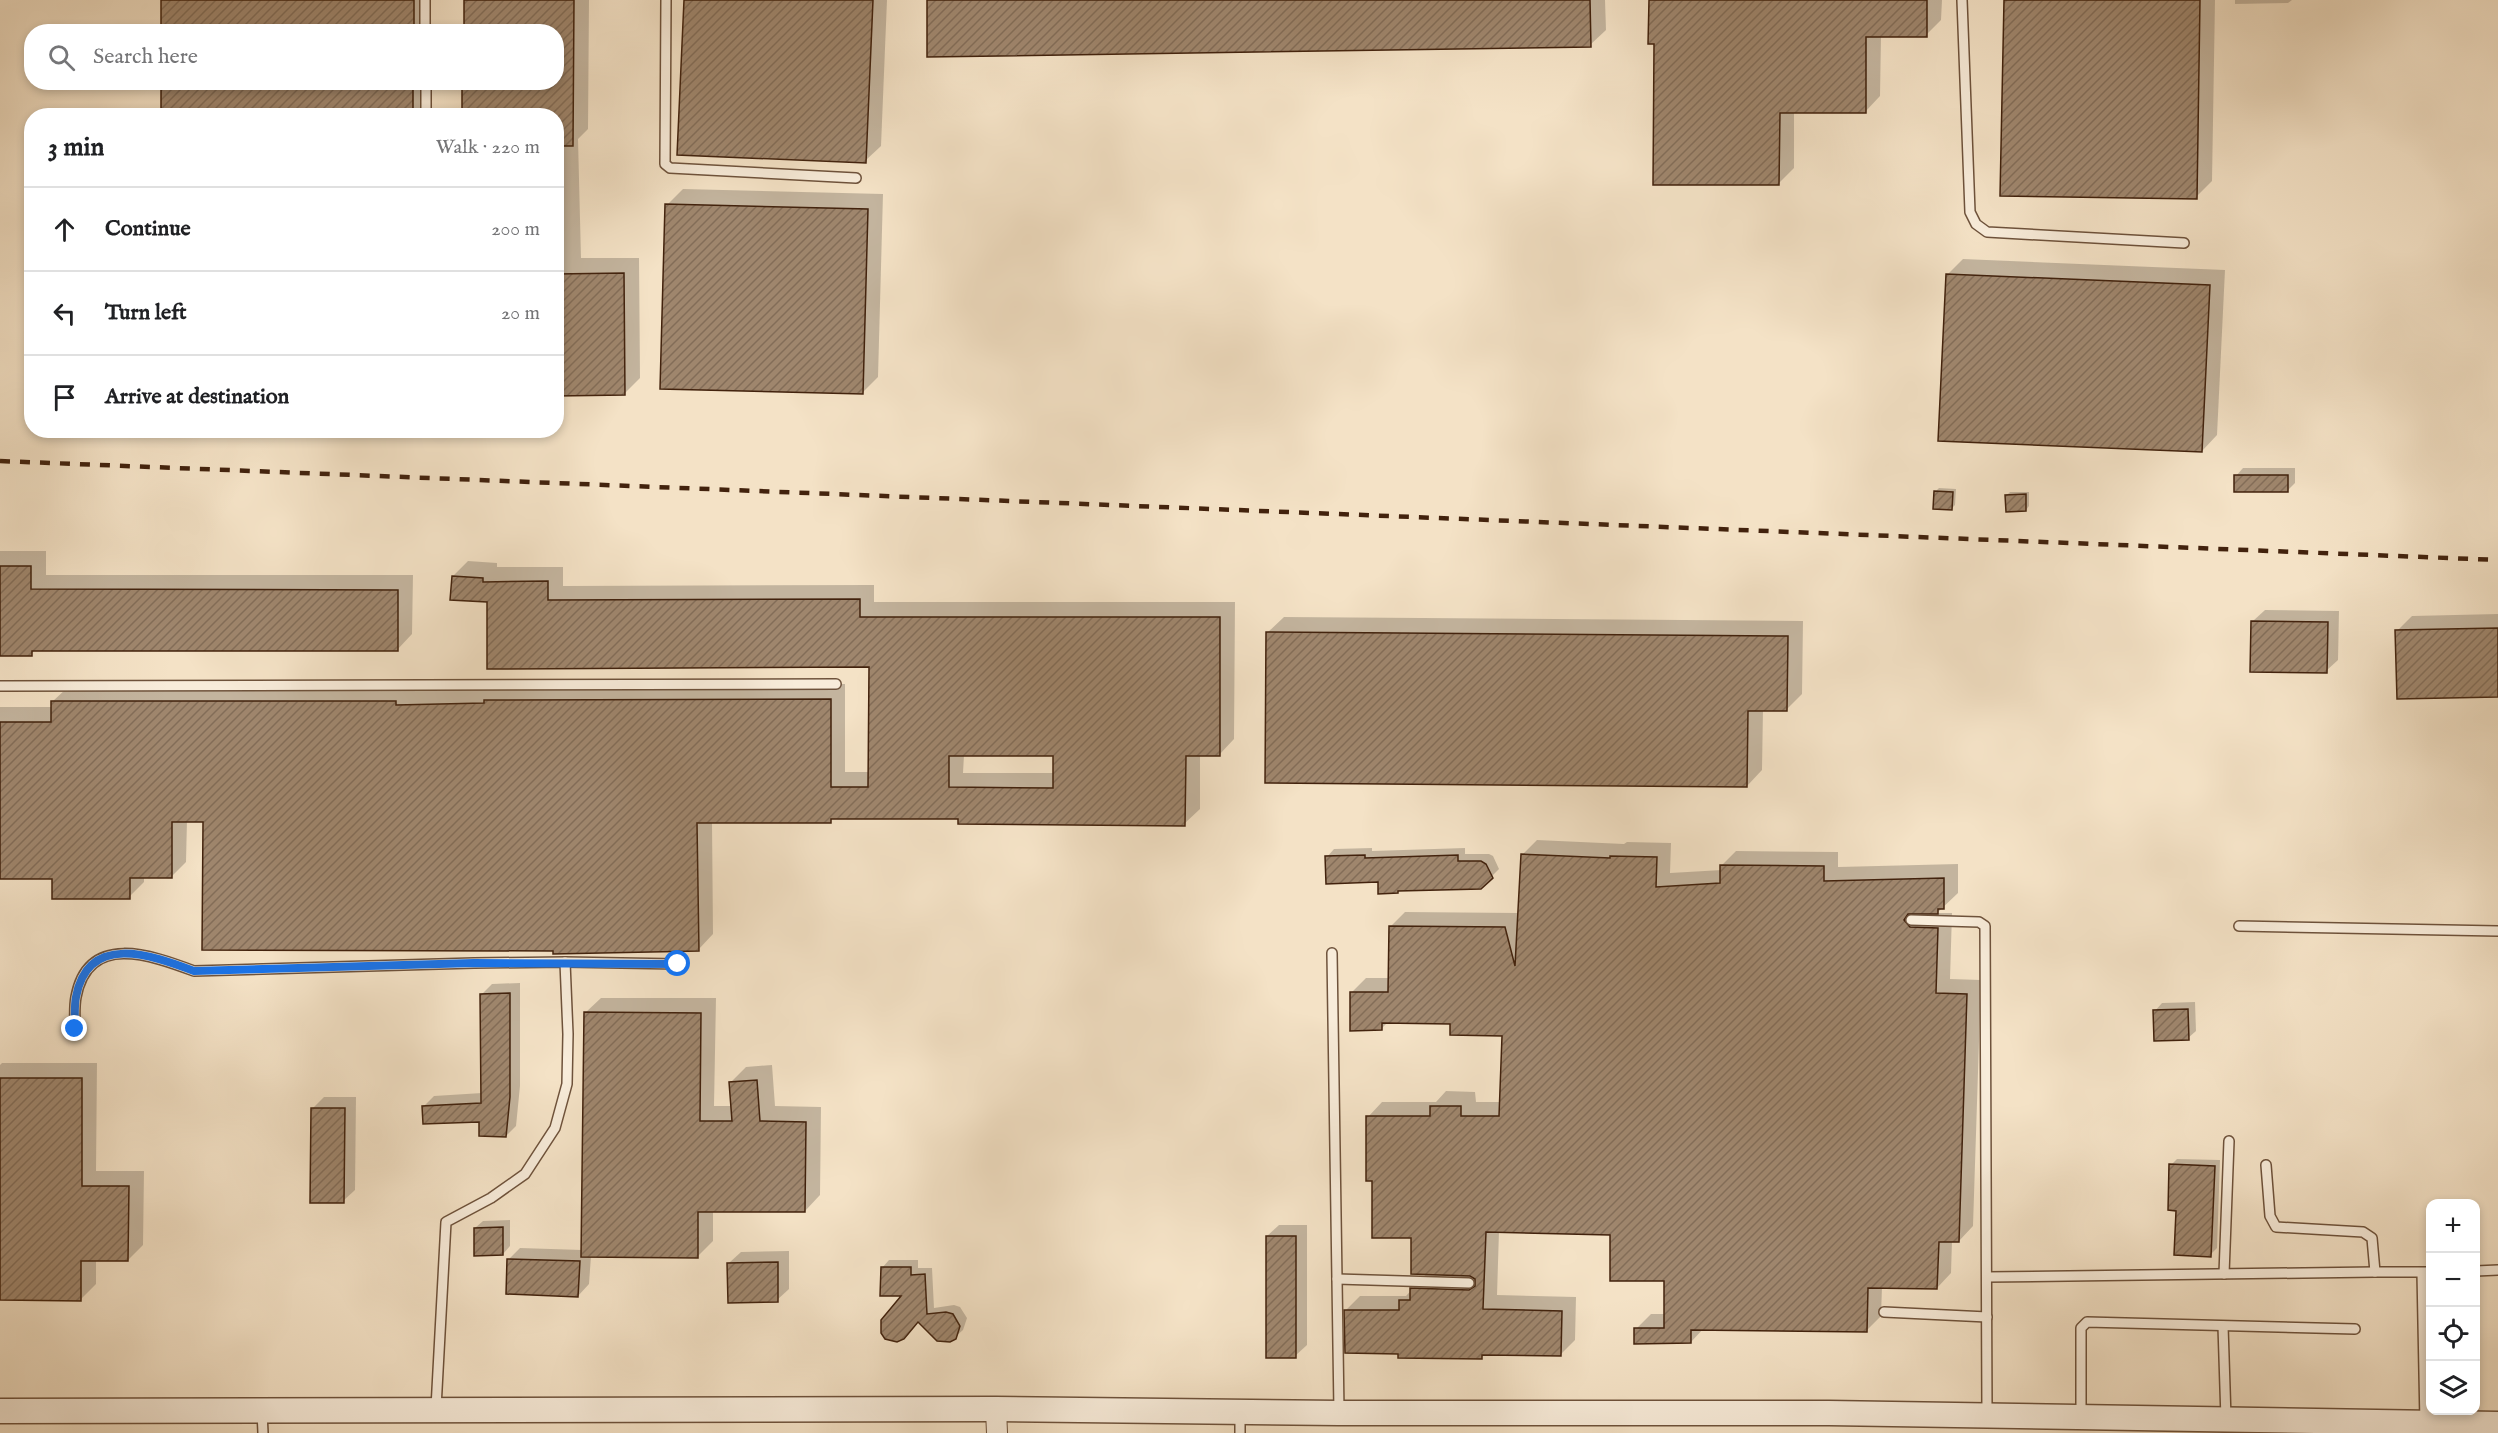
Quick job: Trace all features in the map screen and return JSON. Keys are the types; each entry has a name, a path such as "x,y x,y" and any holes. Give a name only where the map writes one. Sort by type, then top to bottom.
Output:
{"street":[{"path":"996,1409 997,1433"},
{"path":"0,1411 262,1422 435,1410 996,1409 1240,1423 1339,1413 1829,1413 2498,1424"}],"lane":[{"path":"425,0 425,24"},
{"path":"666,0 665,164 670,168 856,178"},
{"path":"1962,0 1970,212 1976,224 1987,232 2184,243"},
{"path":"426,90 426,108"},
{"path":"0,686 836,684"},
{"path":"1911,920 1980,922 1985,926 1987,1416"},
{"path":"2239,926 2498,931"},
{"path":"75,1029 76,996 85,972 100,957 122,953 153,956 194,971 565,962 678,964"},
{"path":"1332,953 1339,1413"},
{"path":"435,1410 446,1222 491,1198 525,1174 555,1128 567,1084 568,1034 565,962"},
{"path":"2224,1274 2229,1141"},
{"path":"2266,1165 2270,1216 2276,1227 2368,1234 2372,1238 2375,1272"},
{"path":"2480,1271 2498,1270"},
{"path":"1987,1277 2426,1272 2425,1423"},
{"path":"1337,1279 1469,1283"},
{"path":"1884,1312 1987,1317"},
{"path":"2081,1417 2080,1328 2083,1324 2355,1329"},
{"path":"2223,1326 2226,1420"}],"building":[{"path":"161,0 414,0 414,24 161,24"},
{"path":"464,0 574,0 573,146 564,146 564,108 462,108 462,90 564,90 564,24 464,24"},
{"path":"684,0 873,0 866,163 677,155"},
{"path":"927,0 1590,0 1591,47 927,57"},
{"path":"1649,0 1927,0 1927,37 1866,37 1866,113 1780,113 1779,185 1653,185 1654,44 1648,44"},
{"path":"2004,0 2200,0 2197,199 2000,196"},
{"path":"161,90 413,90 413,108 161,108"},
{"path":"665,204 868,209 863,394 660,389"},
{"path":"624,273 625,395 564,396 564,274"},
{"path":"1946,274 2210,285 2202,452 1938,441"},
{"path":"2234,475 2288,475 2288,492 2234,492"},
{"path":"1934,491 1953,492 1952,510 1933,509"},
{"path":"2026,494 2026,511 2006,512 2005,495"},
{"path":"0,566 31,566 31,589 398,590 398,651 32,651 32,656 0,656"},
{"path":"452,576 483,578 483,582 548,581 548,600 860,599 860,617 1220,617 1220,756 1186,756 1185,826 958,824 958,819 831,819 831,823 697,823 699,951 553,954 553,951 202,950 203,822 172,822 172,878 130,878 130,899 52,899 52,879 0,879 0,722 51,722 51,701 396,701 396,705 484,703 484,700 831,699 831,787 868,787 869,667 487,669 487,602 450,600","holes":["949,756 1053,756 1053,788 949,787"]},
{"path":"2251,621 2328,622 2327,673 2250,672"},
{"path":"2498,628 2498,697 2397,699 2395,630"},
{"path":"1266,632 1788,636 1787,711 1748,711 1747,787 1265,783"},
{"path":"1521,854 1610,858 1610,856 1657,857 1656,887 1720,883 1720,865 1824,866 1824,881 1944,878 1944,909 1938,909 1938,914 1908,914 1904,920 1910,927 1938,928 1936,993 1967,994 1959,1242 1939,1242 1937,1289 1868,1288 1867,1332 1691,1330 1691,1343 1634,1344 1634,1328 1664,1328 1664,1281 1610,1281 1610,1235 1486,1232 1483,1309 1562,1311 1561,1356 1482,1355 1482,1359 1398,1358 1398,1354 1345,1353 1344,1310 1399,1310 1399,1300 1410,1300 1410,1288 1469,1290 1475,1286 1475,1279 1470,1276 1411,1274 1411,1238 1372,1238 1372,1181 1366,1181 1366,1116 1430,1116 1430,1106 1461,1106 1461,1116 1499,1116 1502,1036 1450,1035 1450,1024 1382,1023 1382,1030 1350,1031 1350,992 1388,992 1389,926 1505,927 1515,966"},
{"path":"1365,855 1365,858 1458,855 1458,861 1481,861 1486,864 1493,878 1481,889 1398,891 1398,893 1378,894 1378,882 1326,884 1325,856"},
{"path":"510,993 510,1097 506,1137 479,1136 479,1122 423,1124 422,1106 481,1103 480,994"},
{"path":"2188,1009 2189,1040 2154,1041 2153,1010"},
{"path":"584,1012 701,1013 700,1121 732,1121 729,1082 757,1080 760,1121 806,1122 805,1212 698,1212 698,1258 581,1257"},
{"path":"0,1078 82,1078 82,1186 129,1186 128,1261 81,1261 81,1301 0,1300"},
{"path":"311,1108 345,1108 344,1203 310,1203"},
{"path":"2169,1164 2215,1166 2211,1257 2174,1255 2176,1211 2168,1210"},
{"path":"503,1227 503,1255 474,1256 474,1228"},
{"path":"1266,1236 1296,1236 1296,1358 1266,1358"},
{"path":"507,1259 580,1261 578,1297 506,1294"},
{"path":"778,1262 778,1302 728,1303 727,1263"},
{"path":"881,1267 911,1267 911,1275 925,1274 927,1314 946,1312 953,1314 960,1326 956,1339 950,1342 937,1341 918,1322 904,1339 897,1342 885,1339 881,1333 881,1320 901,1296 880,1296"}],"railway":[{"path":"0,461 2498,560"}],"route":[{"path":"75,1029 76,996 85,972 100,957 122,953 153,956 194,971 474,963 678,964"}]}
